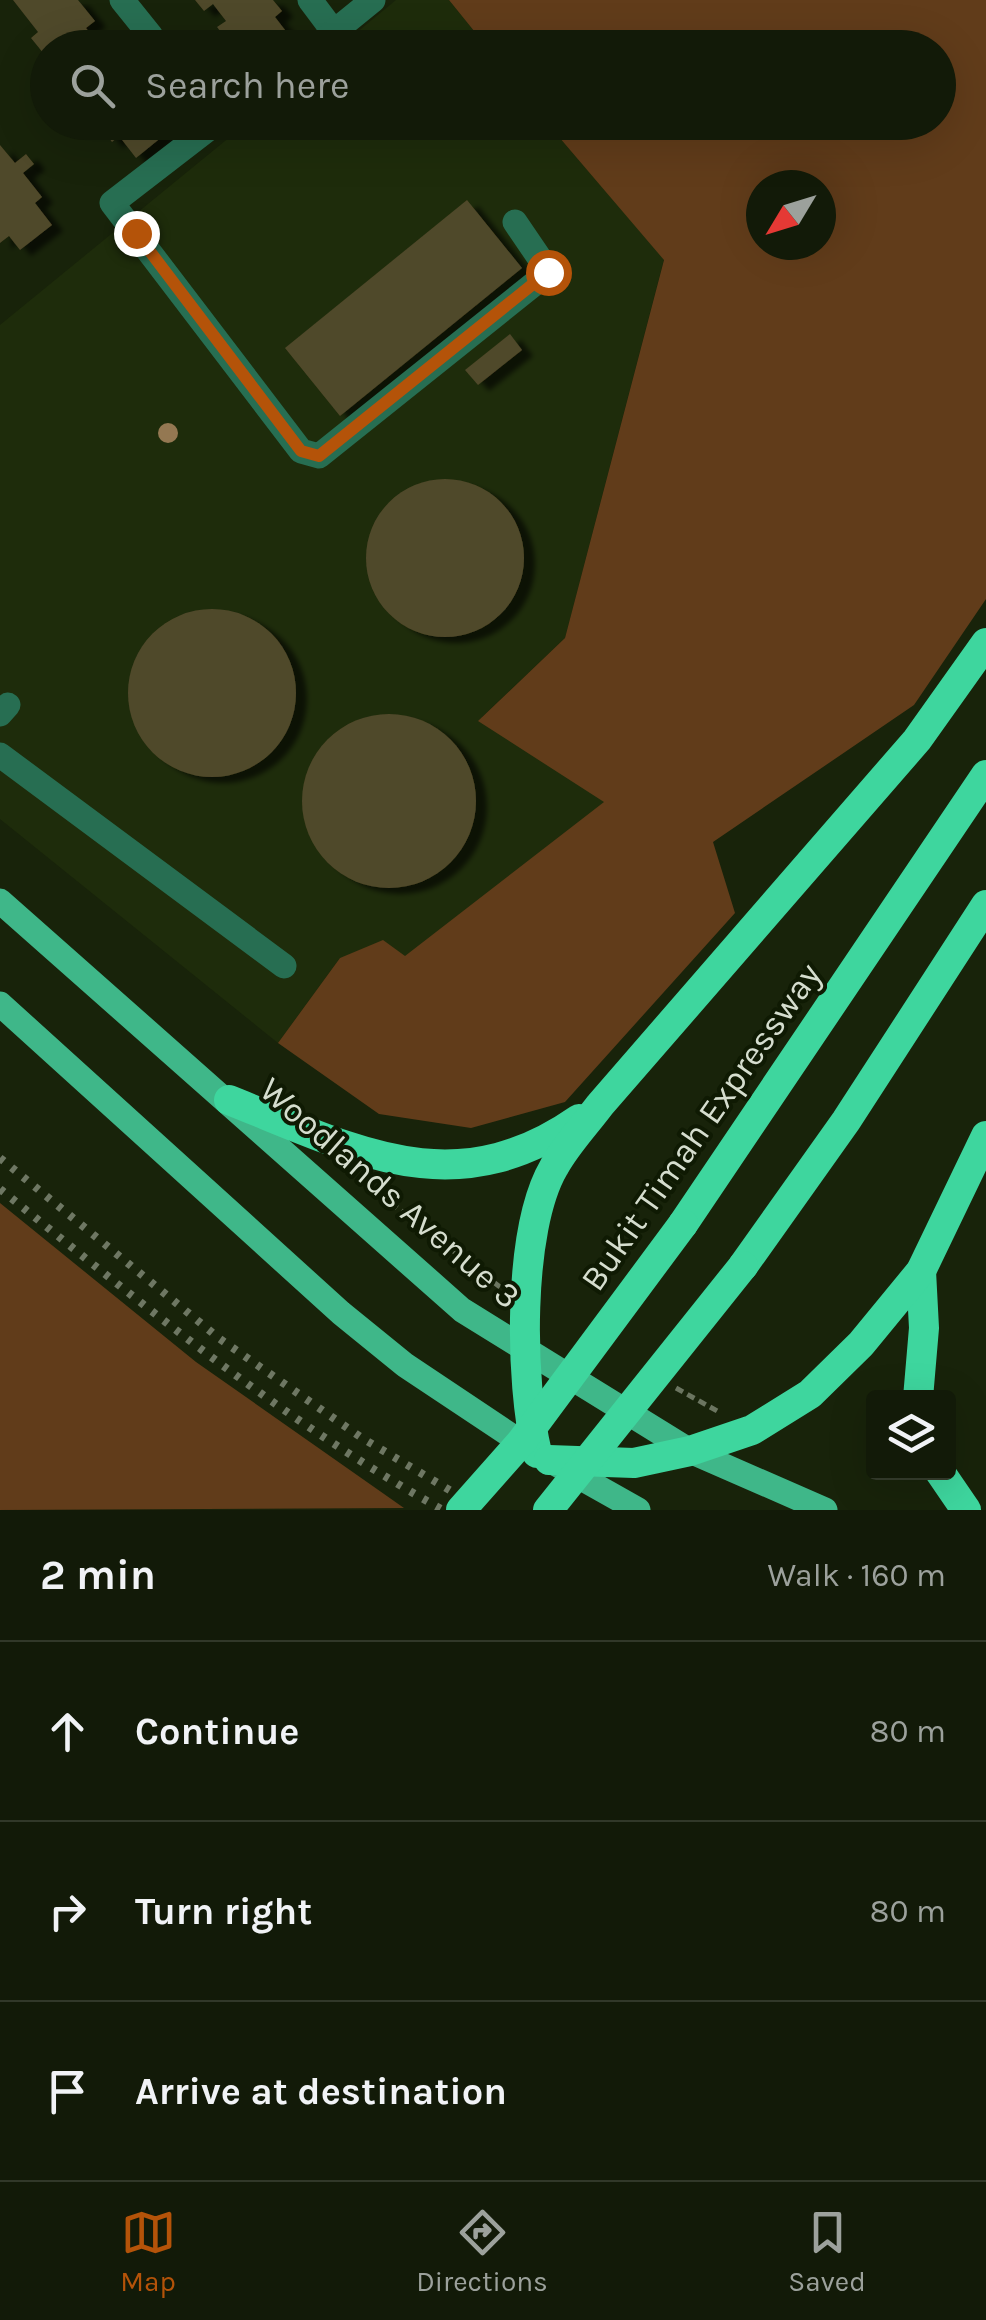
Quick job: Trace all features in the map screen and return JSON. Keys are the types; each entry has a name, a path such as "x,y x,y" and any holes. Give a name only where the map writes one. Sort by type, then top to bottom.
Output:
{"highway":[{"path":"986,643 917,740 600,1105 552,1168 524,1280 531,1427 543,1457 634,1463 690,1451 752,1430 810,1394 861,1344 921,1271 986,1136"},
{"name":"Bukit Timah Expressway","path":"462,1510 522,1441 683,1224 986,775"},
{"path":"548,1510 743,1266 846,1121 986,905"},
{"path":"230,1100 368,1153 418,1167 482,1163 520,1152 555,1136 600,1105"},
{"path":"919,1390 924,1328 921,1271"},
{"path":"945,1480 966,1510"}],"main road":[{"name":"Woodlands Avenue 3","path":"0,900 230,1100 462,1310 690,1451 825,1510"},
{"path":"0,1004 340,1312 405,1364 543,1457 638,1510"}],"lane":[{"path":"122,0 146,30"},
{"path":"310,0 320,30"},
{"path":"336,30 373,0"},
{"path":"194,140 112,203 301,451 319,456 548,272 515,222"},
{"path":"0,754 284,966"}],"path":[{"path":"353,1172 500,1287"}],"shaded area":[{"path":"396,0 449,0 473,30 360,30"},
{"path":"449,0 986,0 986,599 914,705 713,842 735,913 565,1102 471,1128 379,1114 278,1043 340,958 383,940 405,956 604,802 478,721 565,638 664,260 562,140 956,140 956,30 473,30"},
{"path":"226,140 562,140 664,259 565,638 482,717 605,802 405,957 340,958 278,1043 0,819 0,325"},
{"path":"0,1203 196,1362 404,1508 0,1510"}],"building":[{"path":"13,0 78,0 95,21 88,30 36,30"},
{"path":"195,0 273,0 282,11 275,17 285,30 219,30 217,27 226,21 213,4 204,11"},
{"path":"122,140 158,140 136,158"},
{"path":"0,145 15,163 26,154 34,164 23,173 42,197 35,203 52,225 20,250 9,236 0,243"},
{"path":"467,200 522,268 340,416 285,348"},
{"path":"510,334 522,350 478,385 465,370"},
{"path":"445,479 475,485 501,502 518,528 524,558 518,588 501,614 475,631 445,637 415,631 389,614 372,588 366,558 372,528 389,502 415,485"},
{"path":"212,609 244,616 271,634 289,661 296,693 289,725 271,752 244,770 212,777 180,770 153,752 135,725 128,693 135,661 153,634 180,616"},
{"path":"389,714 422,721 450,740 469,768 476,801 469,834 450,862 422,881 389,888 356,881 328,862 309,834 302,801 309,768 328,740 356,721"}],"railway":[{"path":"0,1158 220,1339 362,1438 483,1510"},
{"path":"0,1189 160,1318 270,1400 443,1510"}],"route":[{"path":"136,233 301,451 319,456 548,272"}]}
